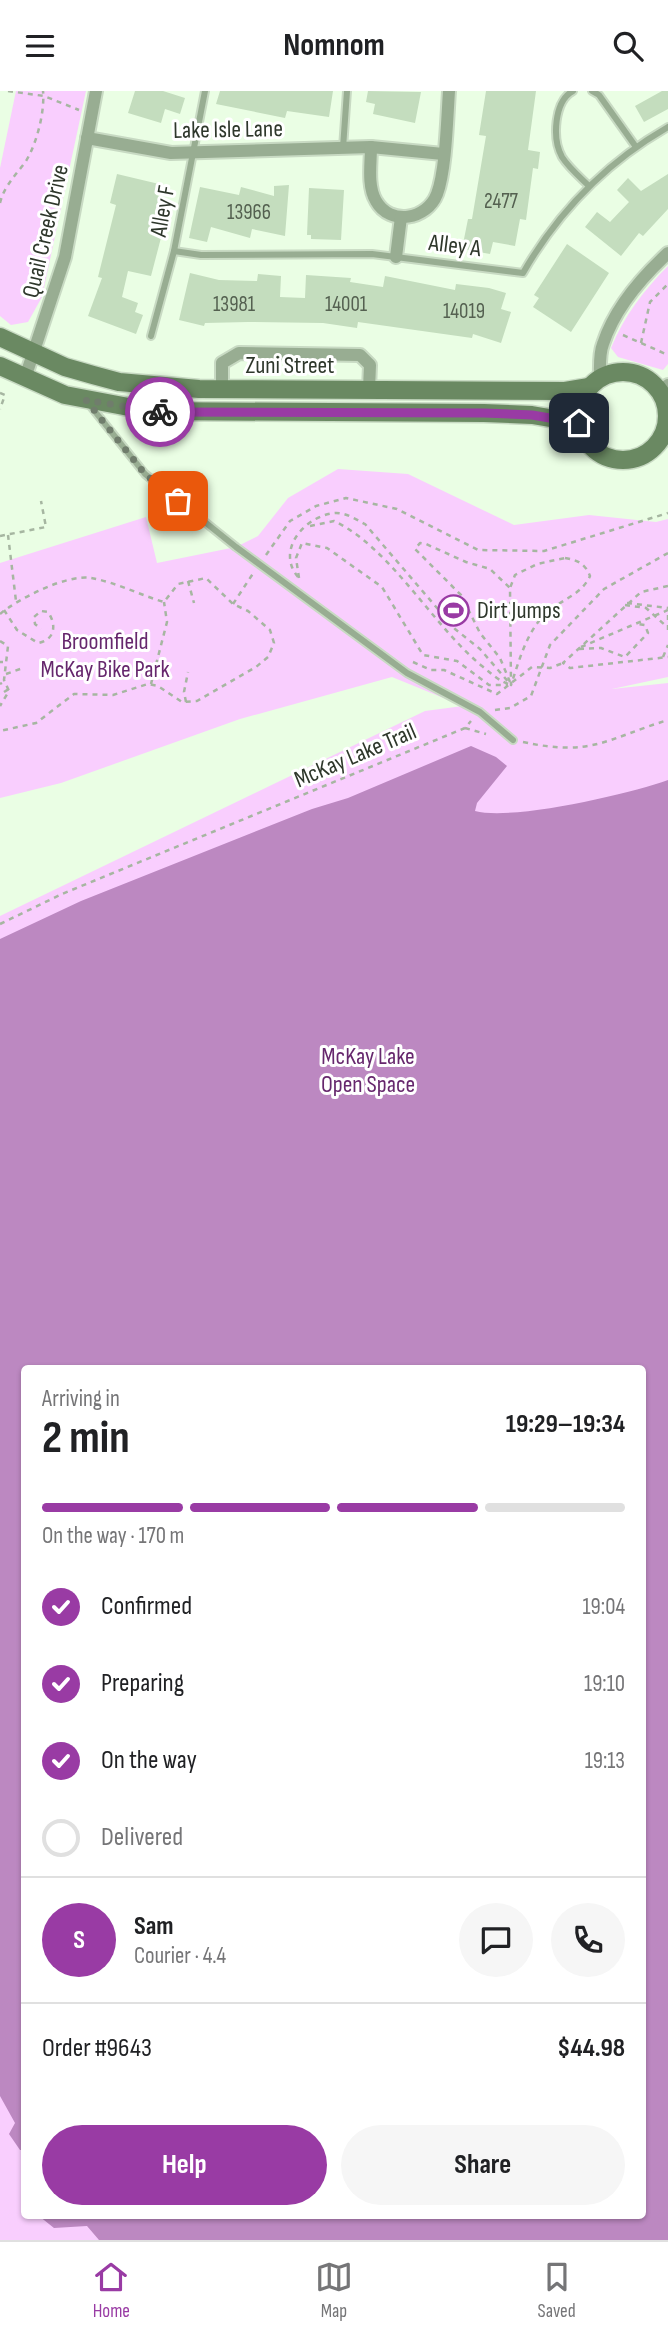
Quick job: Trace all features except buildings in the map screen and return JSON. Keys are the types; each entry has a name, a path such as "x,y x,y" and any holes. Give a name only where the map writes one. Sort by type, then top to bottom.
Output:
{"main road":[{"name":"Zuni Street","path":"0,337 65,367 119,382 222,390 565,391 594,382"},
{"name":"Zuni Street","path":"0,366 86,400 124,408 186,414 484,413 532,415 579,423"},
{"path":"613,372 639,374 664,388 667,411 664,440 640,456 614,459 591,447 579,423 579,410 594,382 613,372"}],"street":[{"name":"Quail Creek Drive","path":"25,378 65,257 96,91"},
{"path":"371,147 372,190 376,201 384,210 401,217 423,212 432,204 438,188 449,91"},
{"name":"Lake Isle Lane","path":"87,138 192,153 371,147 443,154"},
{"path":"396,257 401,217"},
{"path":"594,382 602,344 618,314 634,290 668,253"},
{"path":"222,390 222,363 239,353 360,355 370,365 369,389"}],"lane":[{"name":"Alley F","path":"151,336 174,251 205,91"},
{"path":"343,148 347,91"},
{"path":"573,91 562,99 558,108 557,143 561,155 589,186"},
{"path":"592,91 598,95 636,147"},
{"name":"Alley A","path":"174,251 201,255 396,257 523,273 562,215 589,186 636,147 668,127"},
{"path":"86,400 145,474 260,564 407,673 480,712 513,740"}],"path":[{"path":"8,91 44,96 91,117"},
{"path":"0,203 8,185 28,158 44,105 43,91"},
{"path":"0,183 8,185"},
{"path":"641,343 650,302 668,283"},
{"path":"620,333 668,355"},
{"path":"0,393 5,394 0,409"},
{"path":"233,604 290,521 316,506 345,498 397,509 478,550 544,551 668,513"},
{"path":"0,536 46,527 41,501"},
{"path":"335,513 350,516 365,524 441,614 480,649 511,685 489,685 457,661 423,655 382,587 327,548 302,543 296,558 300,580 291,569 289,548 305,527 319,517 335,513"},
{"path":"305,527 334,521 357,535 384,557 467,655 493,678 511,685"},
{"path":"8,534 16,601"},
{"path":"510,588 490,569 466,562 426,544 420,544 415,549 461,595 480,633 500,659 511,685"},
{"path":"480,712 510,708 531,696 550,645 604,589 668,553"},
{"path":"552,559 576,560 586,567 590,576 586,585 542,618 525,645 511,685 510,588 514,575 552,559"},
{"path":"0,614 16,601 52,586 88,577 164,603"},
{"path":"0,731 36,723 74,694 113,695 151,684 186,702 214,694 268,657 274,643 270,630 248,611 233,604 206,578 178,584 164,603 167,622 151,684"},
{"path":"188,581 194,603"},
{"path":"410,661 431,670 444,670 496,694 532,667 543,668 563,663 641,592 668,586"},
{"path":"626,604 668,611"},
{"path":"626,604 646,608 666,626"},
{"path":"4,610 17,629 38,643 46,642 53,632 54,625 48,612 41,611 34,617 35,624 41,629"},
{"path":"577,649 668,611"},
{"path":"668,611 668,633"},
{"path":"577,649 601,648 625,657 648,633 645,625 638,624"},
{"path":"0,641 8,646 3,683 8,690 1,704"},
{"path":"663,657 668,645"},
{"path":"563,663 570,668 668,657"},
{"path":"1,662 8,658"},
{"path":"1,662 7,665"},
{"path":"4,673 23,668"},
{"path":"186,702 184,692 188,672"},
{"name":"McKay Lake Trail","path":"0,924 62,894 465,727 480,712"},
{"path":"465,727 558,750 598,746 668,720"}],"green space":[{"path":"16,91 86,91 42,297 28,322 11,325 0,316 0,168"},
{"path":"668,266 668,364 663,370 618,357 611,348 635,304"},
{"name":"McKay Lake Open Space","path":"338,469 408,474 514,525 589,515 656,522 668,519 668,677 612,689 668,683 668,2240 0,2240 0,916 425,711 463,706 392,677 240,719 61,783 0,798 0,563 146,517 157,563 236,547 258,536 288,498"}],"shaded area":[{"name":"McKay Lake Open Space","path":"471,746 496,757 507,766 477,803 475,811 516,812 571,805 668,780 668,2240 99,2240 87,2226 54,2228 43,2219 646,2219 646,1365 21,1365 21,2150 9,2134 15,2123 0,2096 0,939 81,901 312,809 348,798"}],"way so far":[{"path":"160,412 86,400 145,474 178,501"}],"place":[{"name":"Dirt Jumps","path":"454,610"}],"route":[{"path":"160,412 484,413 532,415 579,423"}],"park label":[{"name":"Broomfield McKay Bike Park","path":"105,655"}]}
